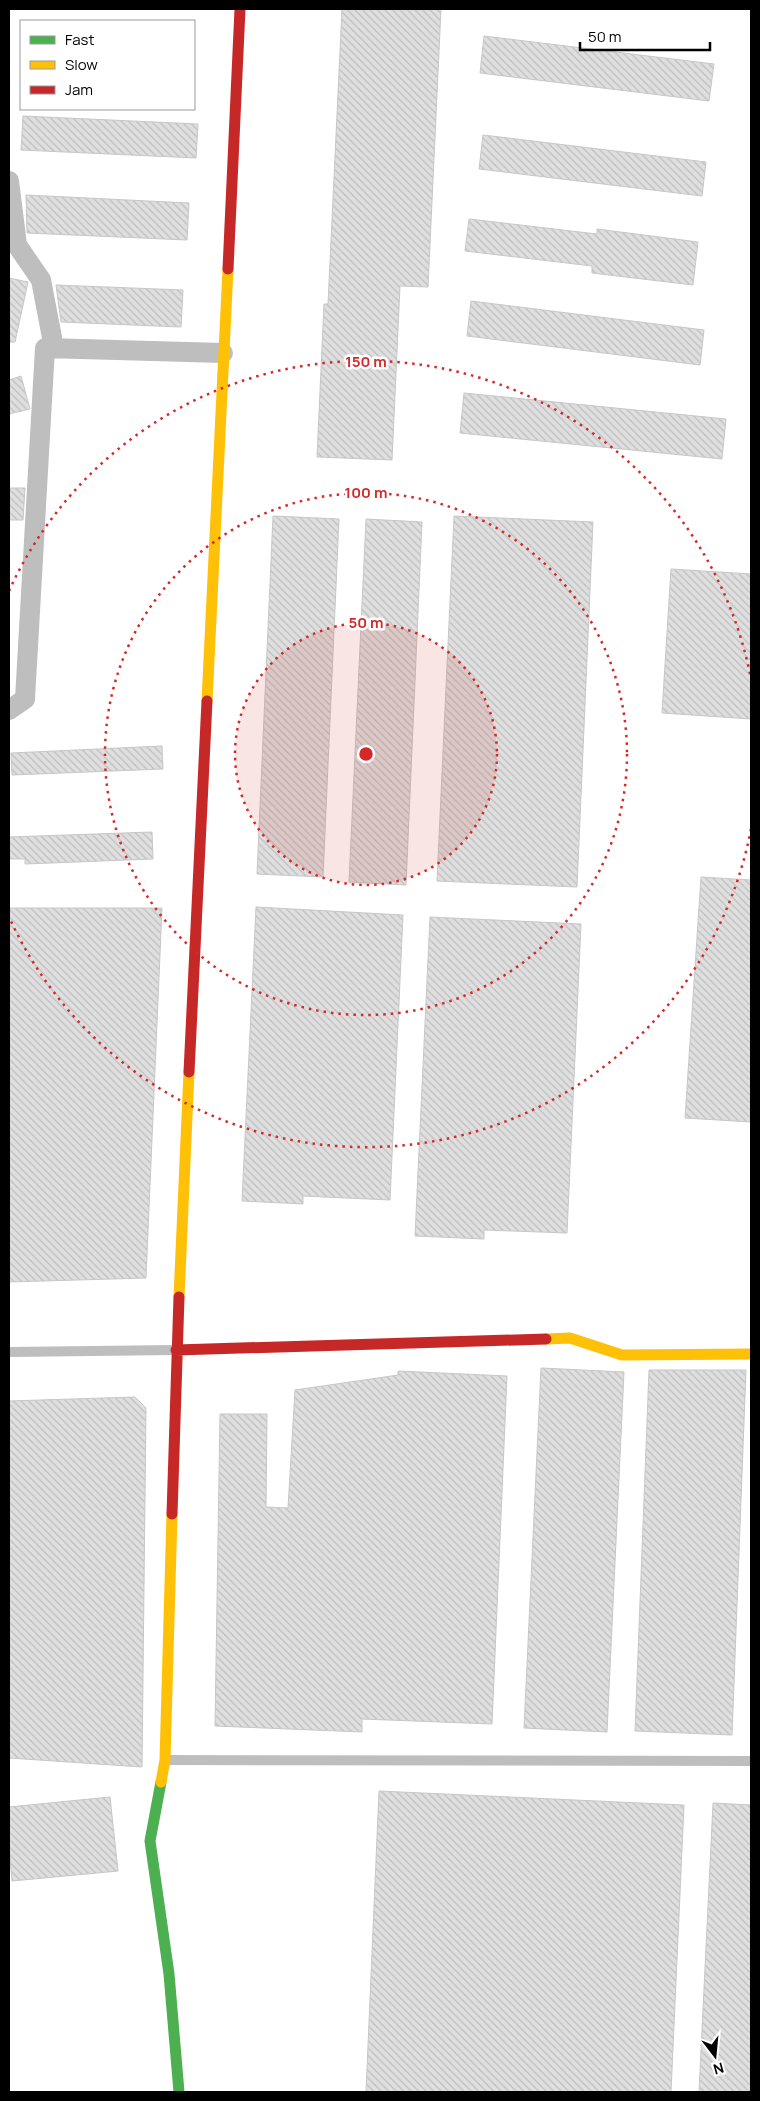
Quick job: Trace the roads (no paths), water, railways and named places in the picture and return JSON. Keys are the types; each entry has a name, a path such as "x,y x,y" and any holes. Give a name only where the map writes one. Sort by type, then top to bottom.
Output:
{"street":[{"path":"179,2092 169,1974 150,1841 165,1760 176,1350 240,9"},
{"path":"9,181 17,245 41,280 54,348"},
{"path":"9,710 25,699 45,348 223,353"},
{"path":"176,1350 570,1338 622,1354 751,1354"}],"lane":[{"path":"9,1352 176,1350"},
{"path":"165,1760 751,1761"}]}
